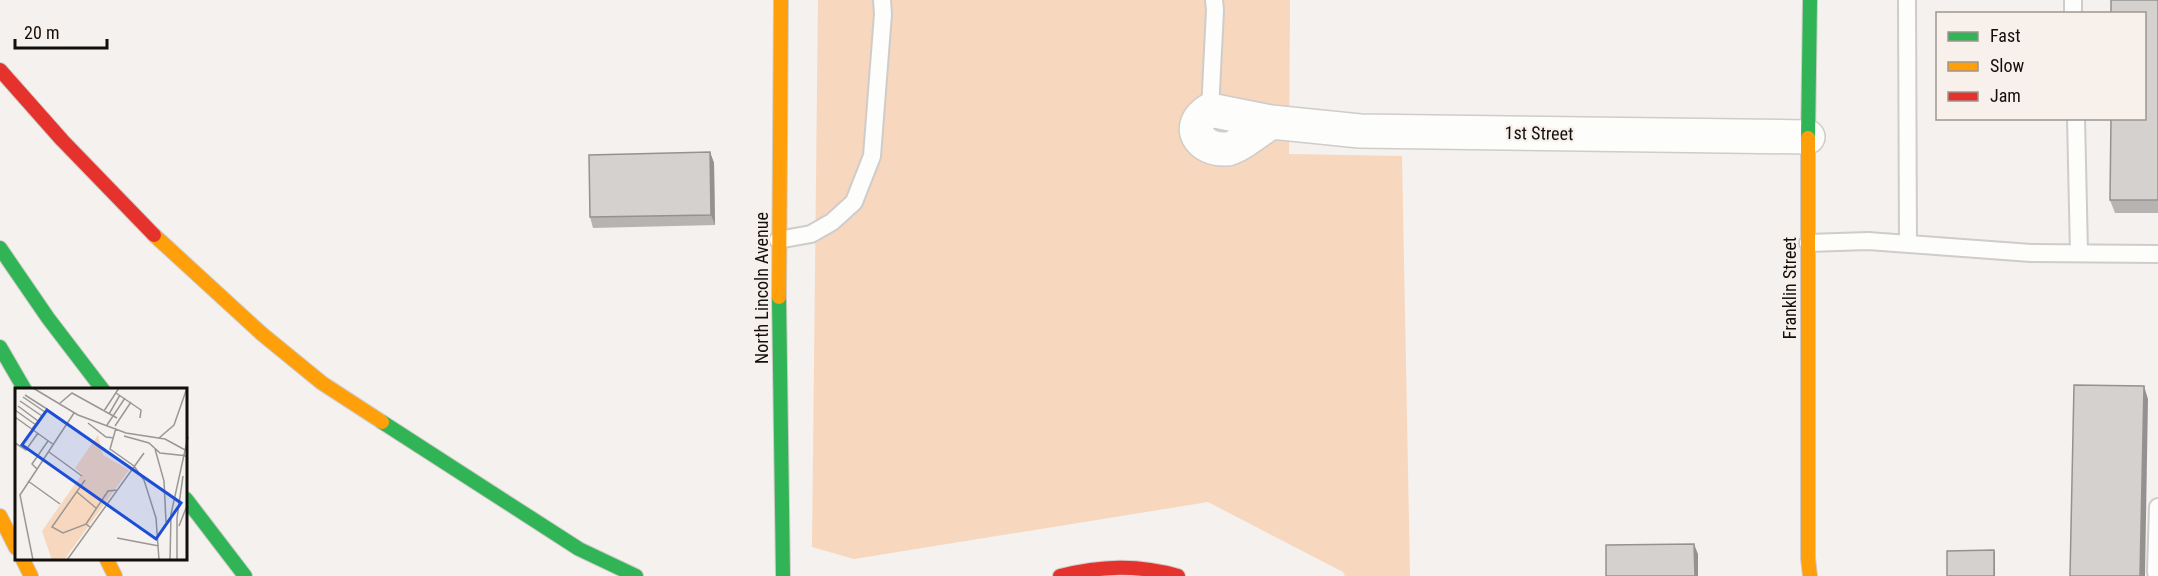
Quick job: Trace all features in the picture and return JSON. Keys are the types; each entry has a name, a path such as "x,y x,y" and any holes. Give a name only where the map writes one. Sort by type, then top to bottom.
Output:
{"main road":[{"name":"North Lincoln Avenue","path":"781,0 778,240 783,576"},
{"name":"Franklin Street","path":"1810,0 1807,462 1810,576"},
{"path":"0,70 62,140 150,231 262,334 322,383 533,521 579,549 636,576"},
{"path":"0,248 48,318 101,388"},
{"path":"0,347 25,388"},
{"path":"188,502 245,576"},
{"path":"0,516 15,546"},
{"path":"23,561 31,576"},
{"path":"108,561 115,576"},
{"path":"1060,576 1105,566 1143,567 1178,576"}],"street":[{"name":"1st Street","path":"1210,110 1202,115 1196,125 1197,135 1203,144 1212,148 1230,149 1271,122 1360,131 1808,137"}],"lane":[{"path":"778,240 811,234 832,222 854,202 872,156 883,14 882,0"},
{"path":"1210,110 1214,0"},
{"path":"1907,0 1908,244"},
{"path":"2076,120 2079,253"},
{"path":"1808,243 1868,241 2031,253 2158,254"},
{"path":"2157,573 2158,507"}],"shaded area":[{"path":"818,0 1290,0 1289,154 1402,156 1410,576 1345,576 1343,572 1208,502 854,559 812,547"}],"building":[{"path":"2111,0 2158,0 2158,200 2110,200 2111,120 2146,120 2146,12 2111,12"},
{"path":"710,152 711,215 590,217 589,155"},
{"path":"2074,385 2144,386 2140,576 2070,576"},
{"path":"1694,544 1695,576 1606,576 1606,545"},
{"path":"1994,550 1994,576 1947,576 1947,551"}],"traffic: fast":[{"path":"1808,138 1810,0"},
{"path":"0,248 48,318 101,388"},
{"path":"779,297 783,576"},
{"path":"0,347 24,388"},
{"path":"382,422 579,549 636,576"},
{"path":"188,502 245,576"}],"traffic: slow":[{"path":"779,297 781,0"},
{"path":"1808,138 1808,558 1810,576"},
{"path":"154,235 262,334 322,383 382,422"},
{"path":"0,516 15,546"},
{"path":"24,561 31,576"},
{"path":"108,561 115,576"}],"traffic: jam":[{"path":"0,70 62,140 154,235"},
{"path":"1060,576 1105,568 1133,568 1178,576"}]}
